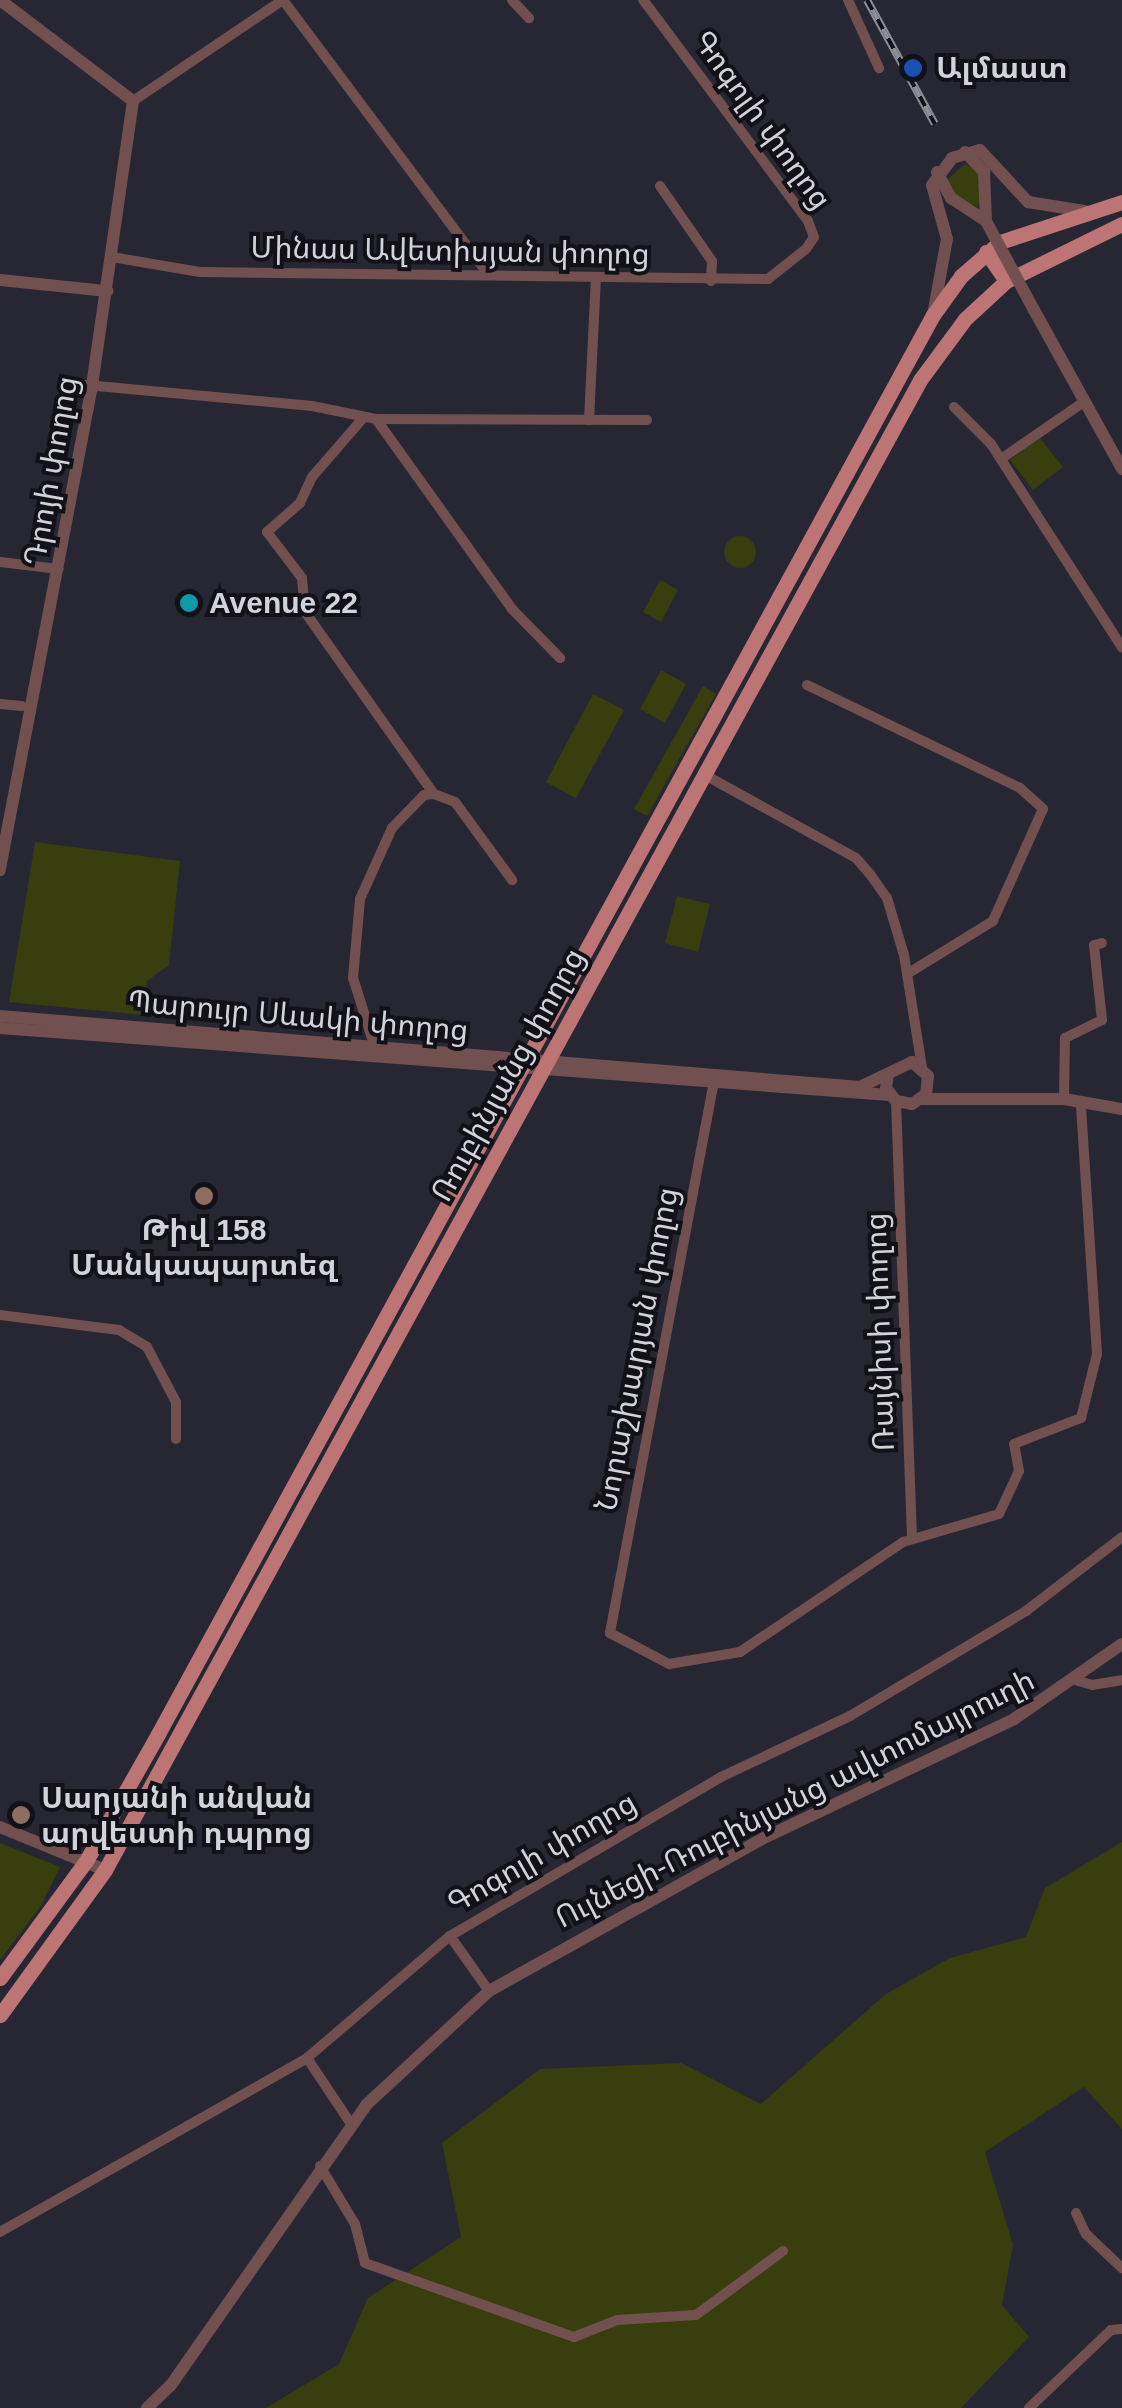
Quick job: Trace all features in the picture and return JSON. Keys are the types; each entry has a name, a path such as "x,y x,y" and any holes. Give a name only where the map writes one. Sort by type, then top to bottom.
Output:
{"main road":[{"name":"Ռուբինյանց փողոց","path":"0,2016 105,1870 933,314 986,252 1020,233 1122,202"},
{"name":"Ռուբինյանց փողոց","path":"0,1978 86,1861 534,1066 705,776 920,380 964,320 1006,281 1122,224"},
{"path":"1020,233 1038,263"},
{"path":"986,252 1006,281"}],"street":[{"path":"0,0 133,101 283,0 488,274"},
{"path":"512,0 528,18"},
{"name":"Գոգոլի փողոց","path":"643,0 808,220 814,237 786,268"},
{"path":"848,0 880,68"},
{"name":"Դրոյի փողոց","path":"0,870 112,258 133,101"},
{"path":"965,152 985,177 986,221 1122,468"},
{"path":"933,314 947,239 932,192 937,172 965,152 987,154 1028,202 1084,211"},
{"path":"937,172 951,198 986,221"},
{"path":"660,186 712,261 711,281"},
{"name":"Մինաս Ավետիսյան փողոց","path":"112,258 200,272 488,274 754,283 786,268"},
{"path":"589,420 596,278"},
{"path":"0,280 104,291"},
{"path":"89,386 370,418 647,420"},
{"path":"1001,459 1086,401"},
{"path":"954,407 1001,459 1122,647"},
{"path":"370,418 512,610 560,658"},
{"path":"370,418 312,478 300,503 267,532 302,578 305,612 434,794"},
{"path":"0,562 55,568"},
{"name":"Դրոյի փողոց","path":"0,832 22,706 55,568"},
{"path":"807,685 1020,788 1043,809 993,921 906,974"},
{"path":"0,704 22,706"},
{"path":"705,776 856,858 887,898 906,974 925,1093 944,1102 1064,1098 1122,1109"},
{"path":"376,1048 352,978 360,898 392,828 424,795 434,794 456,802 512,880"},
{"path":"1064,1098 1066,1038 1102,1020 1094,945 1102,943"},
{"name":"Պարույր Սևակի փողոց","path":"0,1016 376,1048 534,1066"},
{"name":"Պարույր Սևակի փողոց","path":"0,1028 714,1080 897,1100 925,1093"},
{"path":"916,1035 906,1062 922,1067"},
{"name":"Պարույր Սևակի փողոց","path":"714,1080 860,1086 906,1062"},
{"path":"888,1074 897,1100"},
{"name":"Նորաշխարյան փողոց","path":"714,1080 610,1633 669,1664 713,1661 770,1636 835,1582 912,1538"},
{"name":"Ռայնիսի փողոց","path":"897,1100 912,1538"},
{"path":"912,1538 998,1514 1018,1471 1014,1444 1081,1418 1097,1354 1081,1104"},
{"path":"0,1315 119,1330 147,1347 176,1402 176,1439"},
{"name":"Գոգոլի փողոց","path":"0,2232 306,2058 450,1936 721,1777 850,1716 1026,1610 1122,1536"},
{"name":"Ուլնեցի-Ռուբինյանց ավտոմայրուղի","path":"147,2408 171,2385 319,2165 351,2124 414,2054 489,1991 768,1836 985,1734 1075,1680 1122,1644"},
{"path":"1075,1680 1122,1680"},
{"path":"0,1827 105,1870"},
{"path":"450,1936 489,1991"},
{"path":"306,2058 351,2124"},
{"path":"319,2165 355,2224 366,2263 574,2337 617,2320 696,2315 784,2250"},
{"path":"1076,2213 1086,2234 1122,2268"},
{"path":"1029,2408 1111,2330 1122,2329"}],"green space":[{"path":"965,164 976,169 982,183 978,207 956,197 947,180"},
{"path":"1040,438 1063,467 1033,490 1010,460"},
{"path":"740,536 751,541 756,552 751,563 740,568 729,563 724,552 729,541"},
{"path":"660,580 678,590 661,622 643,612"},
{"path":"661,670 686,684 665,723 640,709"},
{"path":"703,686 716,694 647,816 634,809"},
{"path":"593,694 624,710 576,798 546,782"},
{"path":"35,842 180,861 169,965 147,981 144,1015 9,1002"},
{"path":"677,896 710,904 698,952 665,943"},
{"path":"1122,1842 1122,2129 1084,2087 985,2152 1013,2245 1002,2305 1029,2337 961,2408 266,2408 339,2364 368,2298 461,2237 442,2143 540,2069 681,2063 761,2104 886,1994 950,1958 1026,1937 1045,1888"},
{"path":"0,1843 60,1867 41,1906 0,1960"}],"railway":[{"path":"867,0 935,124"}],"place":[{"name":"Ալմաստ","path":"913,68"},
{"name":"Avenue 22","path":"189,603"},
{"name":"Թիվ 158 Մանկապարտեզ","path":"204,1196"},
{"name":"Սարյանի անվան արվեստի դպրոց","path":"21,1815"}]}
